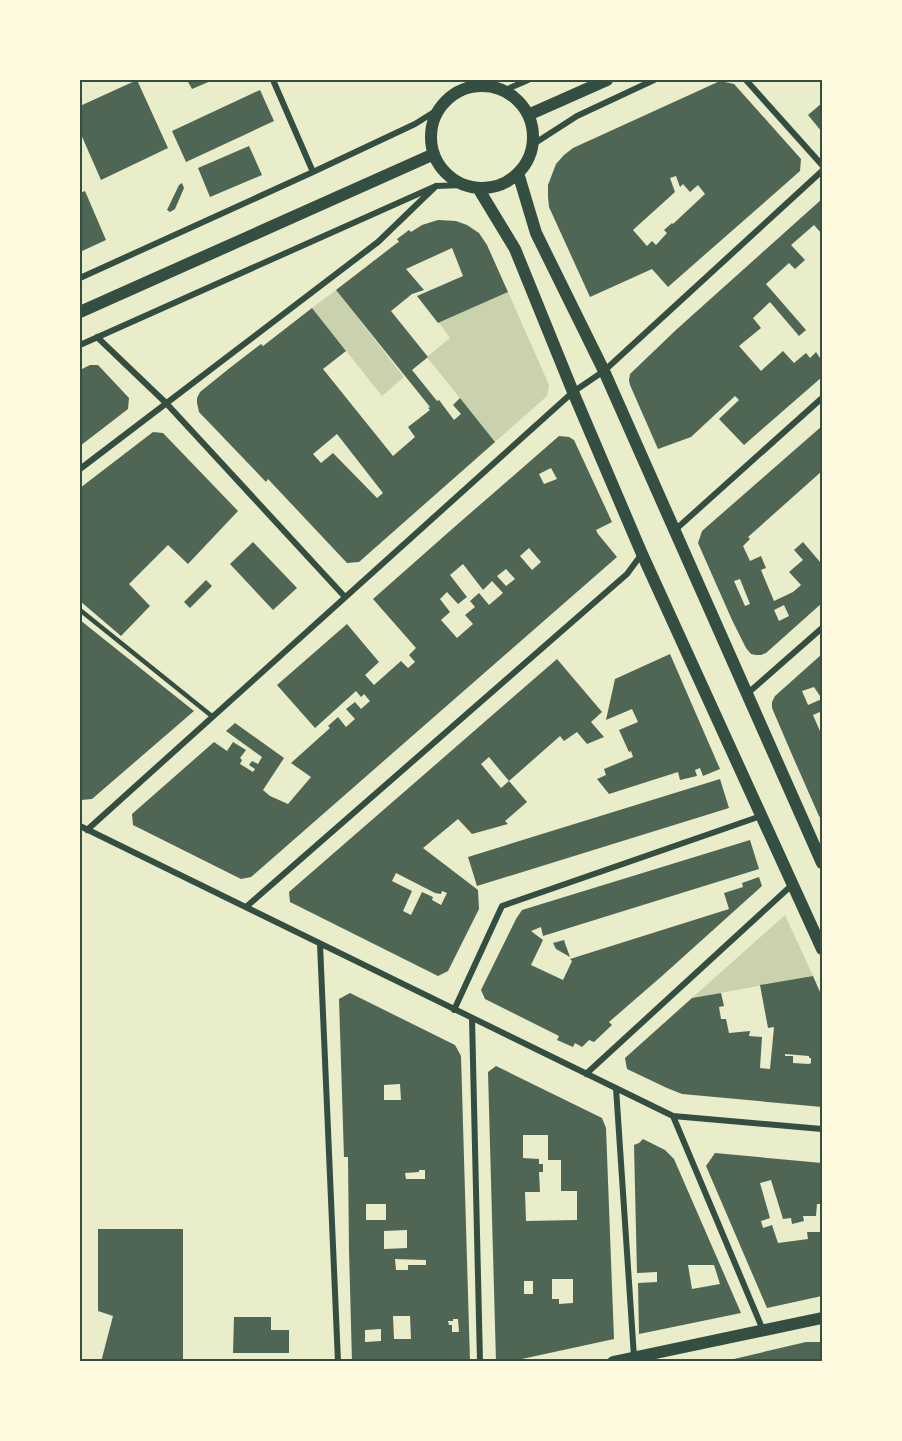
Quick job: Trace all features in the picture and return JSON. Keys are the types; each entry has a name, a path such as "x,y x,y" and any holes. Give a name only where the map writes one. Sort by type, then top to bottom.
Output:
{"main road":[{"path":"528,115 607,80"},
{"path":"486,86 503,91 516,100 528,115 532,145 528,158 518,173 506,182 492,187 478,188 463,185 451,178 440,167 434,154 431,136 433,122 439,109 456,93 486,86"},
{"path":"80,312 434,154"},
{"path":"518,173 536,234 604,371 822,863"},
{"path":"478,188 515,249 642,554 822,949"},
{"path":"613,1362 822,1318"}],"street":[{"path":"273,80 313,172"},
{"path":"503,91 528,80"},
{"path":"532,145 577,116 654,80"},
{"path":"746,80 822,165"},
{"path":"80,278 415,124 439,109"},
{"path":"87,830 573,392 604,371 822,171"},
{"path":"80,345 436,186 463,185"},
{"path":"80,469 378,242 436,186"},
{"path":"97,337 166,403 345,597"},
{"path":"675,530 822,398"},
{"path":"246,907 627,573 642,554"},
{"path":"747,693 822,628"},
{"path":"454,1010 502,906 761,816"},
{"path":"80,826 673,1116 822,1129"},
{"path":"586,1074 793,884"},
{"path":"320,944 338,1362"},
{"path":"472,1018 480,1362"},
{"path":"616,1089 634,1357"},
{"path":"673,1116 763,1330"}],"lane":[{"path":"80,610 213,717"}],"green space":[{"path":"336,290 404,377 382,396 312,308"},
{"path":"508,292 549,385 547,396 495,442 427,357 450,338 439,323"},
{"path":"785,915 813,976 692,998"}],"building":[{"path":"137,80 168,148 101,180 80,132 80,106"},
{"path":"187,80 213,80 192,89"},
{"path":"720,81 734,84 801,159 800,171 668,287 652,269 590,297 549,207 548,185 556,164 573,148","holes":["676,176 680,187 683,184 690,192 698,185 705,194 664,230 667,233 656,245 652,241 647,246 633,230 675,192 670,178"]},
{"path":"260,90 274,121 186,162 172,131"},
{"path":"822,103 822,132 808,115"},
{"path":"249,146 262,175 210,197 198,168"},
{"path":"182,183 184,188 175,209 170,212 167,210"},
{"path":"85,191 106,240 80,252 80,193"},
{"path":"822,199 822,234 814,225 791,245 805,260 795,269 789,263 766,284 806,330 799,336 770,302 753,318 761,328 739,346 761,371 783,351 794,363 806,353 810,358 816,352 822,361 822,377 744,445 719,419 739,400 735,396 691,437 658,449 630,385 630,374"},
{"path":"438,220 456,221 479,233 487,245 508,292 438,323 417,296 463,276 452,248 406,269 424,290 412,294 391,311 428,357 412,370 454,420 461,414 453,405 460,398 495,442 359,562 347,563 268,479 266,482 199,412 197,398 200,392 231,367 261,344 263,346 312,308 346,351 323,369 393,456 415,437 408,427 430,410 428,408 430,407 336,290 399,242 397,239 409,230 411,232 422,225","holes":["337,434 383,493 377,498 333,453 321,463 313,454"]},
{"path":"90,365 98,365 129,398 128,409 80,446 80,370"},
{"path":"822,426 822,471 748,537 750,539 743,546 750,561 761,556 766,568 761,570 774,601 793,592 801,585 789,572 803,560 794,550 803,542 820,562 822,560 822,603 766,653 751,654 746,648 698,543 702,531","holes":["740,579 750,604 745,606 734,581","784,605 789,616 779,621 774,610"]},
{"path":"153,432 163,433 238,511 188,564 168,545 129,584 150,606 121,636 80,601 80,488"},
{"path":"559,436 569,437 574,440 612,522 596,530 617,557 251,877 241,879 133,825 132,814 214,742 227,751 233,742 246,750 240,758 242,760 240,764 253,772 255,769 249,765 252,761 258,764 262,757 226,731 235,723 284,758 263,790 270,796 288,804 311,777 291,763 330,728 328,726 338,717 346,727 355,719 346,709 355,702 361,709 370,701 364,694 361,697 356,691 315,728 277,685 347,624 379,662 365,675 374,685 401,661 408,668 415,662 409,655 416,648 373,599","holes":["551,468 557,479 544,484 539,474","529,548 541,562 532,570 520,556","463,564 483,590 492,581 503,593 489,605 479,593 470,601 475,607 465,615 473,624 457,638 441,620 450,612 440,599 447,592 458,604 467,597 450,575","506,569 515,579 506,586 497,576"]},
{"path":"253,542 297,588 273,610 230,564"},
{"path":"206,580 212,586 190,608 184,602"},
{"path":"80,620 194,711 92,799 81,800 80,799"},
{"path":"670,654 720,769 703,776 700,768 695,770 697,776 680,780 678,772 609,794 597,779 606,775 604,769 633,757 619,730 638,722 632,709 606,720 615,679"},
{"path":"822,654 822,699 822,711 813,715 822,736 822,820 772,708 775,696","holes":["814,687 822,699 808,705 802,691"]},
{"path":"557,659 602,712 591,722 604,737 587,744 577,732 564,741 560,736 509,781 527,802 505,821 508,824 472,834 458,819 423,848 478,890 479,909 448,971 438,976 290,902 289,892","holes":["489,757 509,781 501,788 481,764","396,873 441,894 442,891 447,893 441,905 432,900 433,897 422,892 411,915 403,911 412,891 392,881"]},
{"path":"720,779 729,808 477,886 468,857"},
{"path":"750,840 759,869 543,936 541,927 531,931 543,940 531,965 563,980 572,961 570,959 729,909 724,893 743,887 742,883 759,877 762,886 609,1022 612,1025 594,1042 589,1040 582,1047 575,1043 573,1047 557,1040 559,1036 485,999 481,990 522,910"},
{"path":"564,940 570,957 556,949 553,943"},
{"path":"813,976 820,992 822,990 820,1086 822,1086 822,1107 682,1094 627,1069 625,1058 692,998 721,993 724,1006 719,1007 721,1019 726,1019 729,1033 750,1031 749,1036 762,1037 760,1068 770,1069 774,1027 768,1028 760,985","holes":["785,1054 811,1058 809,1064 793,1063 793,1056 785,1056"]},
{"path":"350,993 455,1045 461,1056 470,1362 352,1362 348,1157 344,1157 339,999","holes":["400,1084 401,1100 384,1100 384,1085","425,1170 425,1179 406,1179 405,1173","366,1204 386,1204 386,1220 366,1220","407,1230 407,1248 384,1249 384,1231","395,1259 426,1260 426,1265 408,1265 408,1270 396,1270","393,1316 410,1316 411,1339 394,1339","458,1319 459,1332 452,1332 452,1325 449,1325 448,1321","381,1329 381,1341 365,1342 365,1330"]},
{"path":"496,1066 602,1118 606,1128 614,1339 508,1362 496,1362 488,1072","holes":["523,1135 548,1135 548,1160 561,1160 561,1191 577,1191 577,1220 526,1221 525,1192 540,1192 539,1172 543,1172 543,1164 539,1164 539,1159 523,1158","552,1279 573,1279 573,1303 559,1304 559,1299 552,1299","524,1281 533,1281 533,1294 524,1294"]},
{"path":"643,1139 665,1150 674,1159 741,1313 639,1334 638,1283 657,1282 657,1272 637,1273 634,1145","holes":["688,1265 714,1265 720,1284 692,1289"]},
{"path":"715,1153 822,1163 822,1204 817,1204 816,1216 803,1216 804,1221 792,1224 791,1218 783,1219 771,1180 760,1183 770,1218 761,1221 763,1228 772,1225 778,1243 808,1239 807,1232 822,1232 822,1296 767,1308 706,1166"},
{"path":"98,1229 183,1229 183,1362 101,1362 113,1316 98,1311"},
{"path":"234,1317 271,1317 271,1330 289,1330 289,1353 233,1353"},
{"path":"806,1342 822,1342 822,1362 721,1362"}]}
